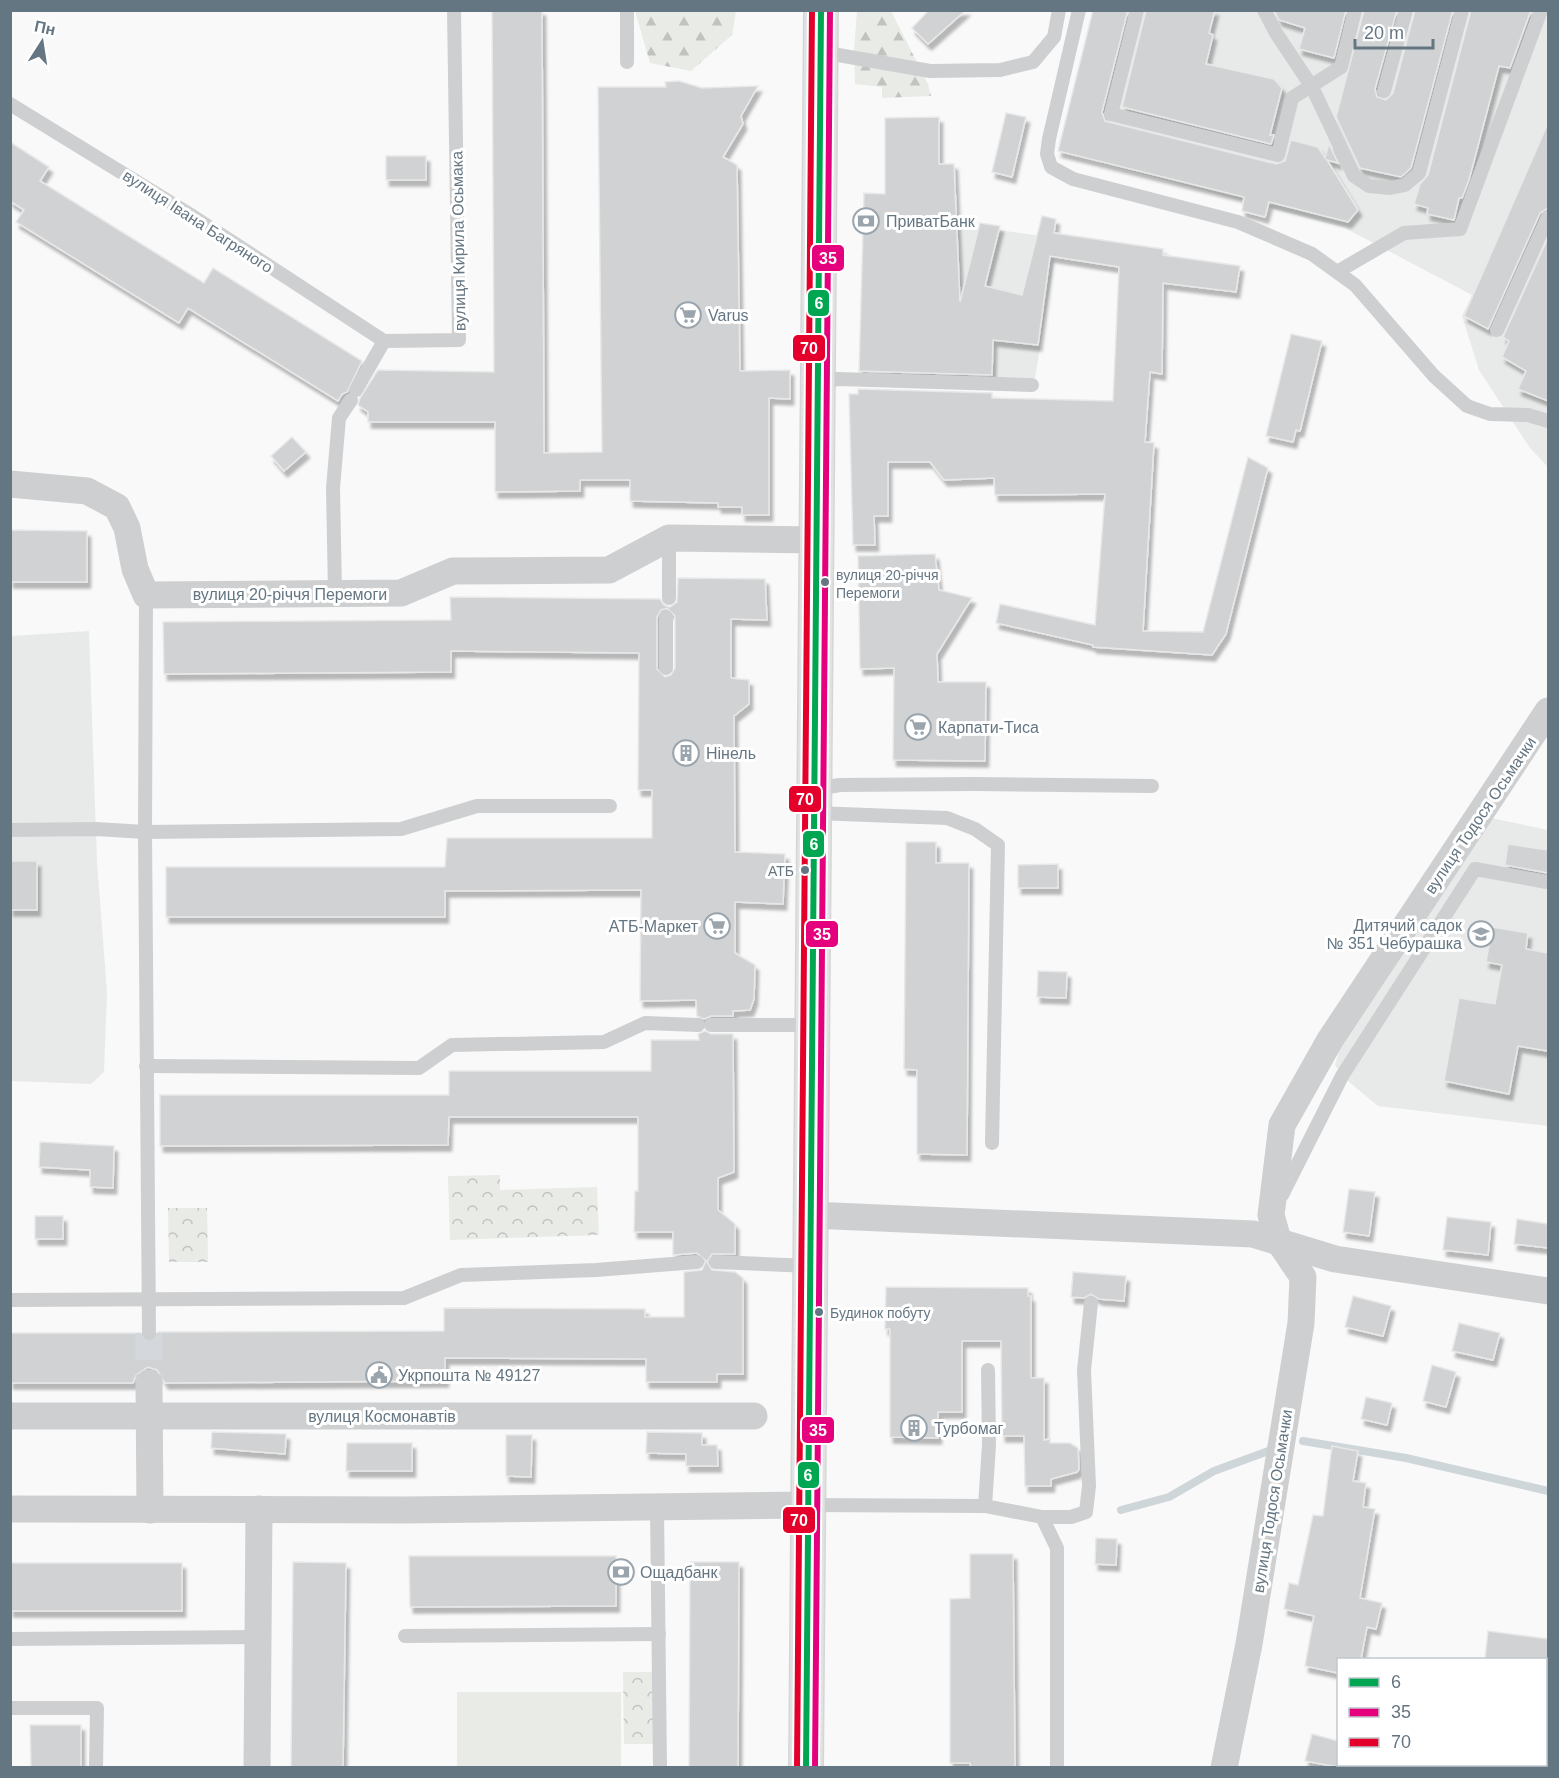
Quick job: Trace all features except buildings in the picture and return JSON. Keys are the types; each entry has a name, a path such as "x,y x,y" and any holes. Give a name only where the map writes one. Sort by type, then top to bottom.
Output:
{"street":[{"path":"806,1767 812,1025 819,540 821,10"},
{"path":"10,484 87,491 117,507 127,528 135,569 146,595"},
{"name":"вулиця 20-річчя Перемоги","path":"146,595 401,593 453,571 609,570 669,538 819,540"},
{"name":"вулиця Тодося Осьмачки","path":"1224,1767 1249,1644 1301,1323 1303,1277 1274,1227 1282,1125 1330,1040 1548,711"},
{"path":"811,1215 1253,1234 1274,1227 1335,1259 1548,1291"},
{"path":"149,1383 150,1510"},
{"name":"вулиця Космонавтів","path":"10,1416 754,1416"},
{"path":"10,1509 70,1501 150,1510 808,1505"},
{"path":"256,1767 259,1509"}],"lane":[{"name":"вулиця Кирила Осьмака","path":"384,341 459,340 454,10"},
{"path":"627,10 627,62"},
{"path":"821,52 850,55 900,68 930,71 1000,70 1033,62 1054,37 1059,10"},
{"path":"1079,10 1048,139 1047,154 1051,167 1073,179 1238,222 1312,254 1355,285 1418,360 1467,406 1490,414 1528,415 1548,421"},
{"path":"1137,10 1111,114 1278,154 1292,98 1341,67 1355,10"},
{"path":"1264,10 1276,33 1312,87 1354,176 1369,186 1390,188 1405,185 1419,173 1462,10"},
{"path":"1384,91 1406,10"},
{"path":"1337,273 1404,233 1460,229 1541,10"},
{"name":"вулиця Івана Багряного","path":"10,104 194,217 384,341"},
{"path":"1497,330 1548,217"},
{"path":"335,592 333,488 339,418 384,341"},
{"path":"820,382 838,379 1032,385"},
{"path":"669,538 669,598"},
{"path":"146,595 145,832 149,1333"},
{"path":"666,617 666,668"},
{"path":"815,801 840,785 1152,786"},
{"path":"815,801 947,818 975,829 998,845 992,1143"},
{"path":"10,830 96,829 145,832 401,829 477,806 610,806"},
{"path":"1274,1227 1342,1077 1475,869 1547,882"},
{"path":"146,1066 419,1068 452,1046 604,1042 645,1023 812,1025"},
{"path":"10,1300 405,1298 461,1275 596,1270 697,1262"},
{"path":"716,1262 811,1266"},
{"path":"808,1505 985,1506 1042,1517 1071,1517 1086,1512 1089,1486 1084,1370 1091,1303"},
{"path":"985,1506 989,1445 988,1370"},
{"path":"657,1507 660,1767"},
{"path":"1042,1517 1057,1548 1057,1767"},
{"path":"405,1635 659,1634"},
{"path":"10,1639 258,1637"},
{"path":"10,1708 97,1708 96,1767"}],"shaded area":[{"path":"1095,11 1548,11 1548,467 1530,448 1479,370 1462,316 1472,295 1345,228 1060,152"},
{"path":"958,225 1058,238 1035,378 893,374 891,345 955,239"},
{"path":"89,631 97,862 107,992 104,1072 91,1084 11,1081 11,636"},
{"name":"Дитячий садок № 351 Чебурашка","path":"1491,818 1548,830 1548,1126 1378,1106 1342,1076 1335,1065 1343,1038"}],"green space":[{"path":"635,10 736,11 732,35 691,71 650,63"},
{"path":"857,11 891,11 928,84 931,96 882,98 882,87 855,84 854,51"},
{"path":"500,1175 500,1190 597,1187 599,1235 450,1240 448,1176"},
{"path":"168,1208 207,1208 208,1262 169,1262"},
{"path":"623,1672 655,1672 656,1744 624,1744"},
{"path":"457,1692 621,1692 621,1767 457,1767"}],"waterway":[{"path":"1303,1441 1406,1458 1548,1491"},
{"path":"1121,1510 1169,1497 1214,1471 1271,1450"}],"tunnel":[{"path":"149,1333 149,1383"}],"transit line":[{"name":"70","path":"797,1768 812,10"},
{"name":"6","path":"806,1768 821,10"},
{"name":"35","path":"815,1768 830,10"}],"place":[{"name":"ПриватБанк","path":"866,221"},
{"name":"Varus","path":"688,315"},
{"name":"вулиця 20-річчя Перемоги","path":"825,582"},
{"name":"Карпати-Тиса","path":"918,727"},
{"name":"Нінель","path":"686,753"},
{"name":"АТБ","path":"805,870"},
{"name":"АТБ-Маркет","path":"717,926"},
{"name":"Дитячий садок № 351 Чебурашка","path":"1481,934"},
{"name":"Будинок побуту","path":"819,1312"},
{"name":"Укрпошта № 49127","path":"379,1375"},
{"name":"Турбомаг","path":"914,1428"},
{"name":"Ощадбанк","path":"621,1572"}]}
